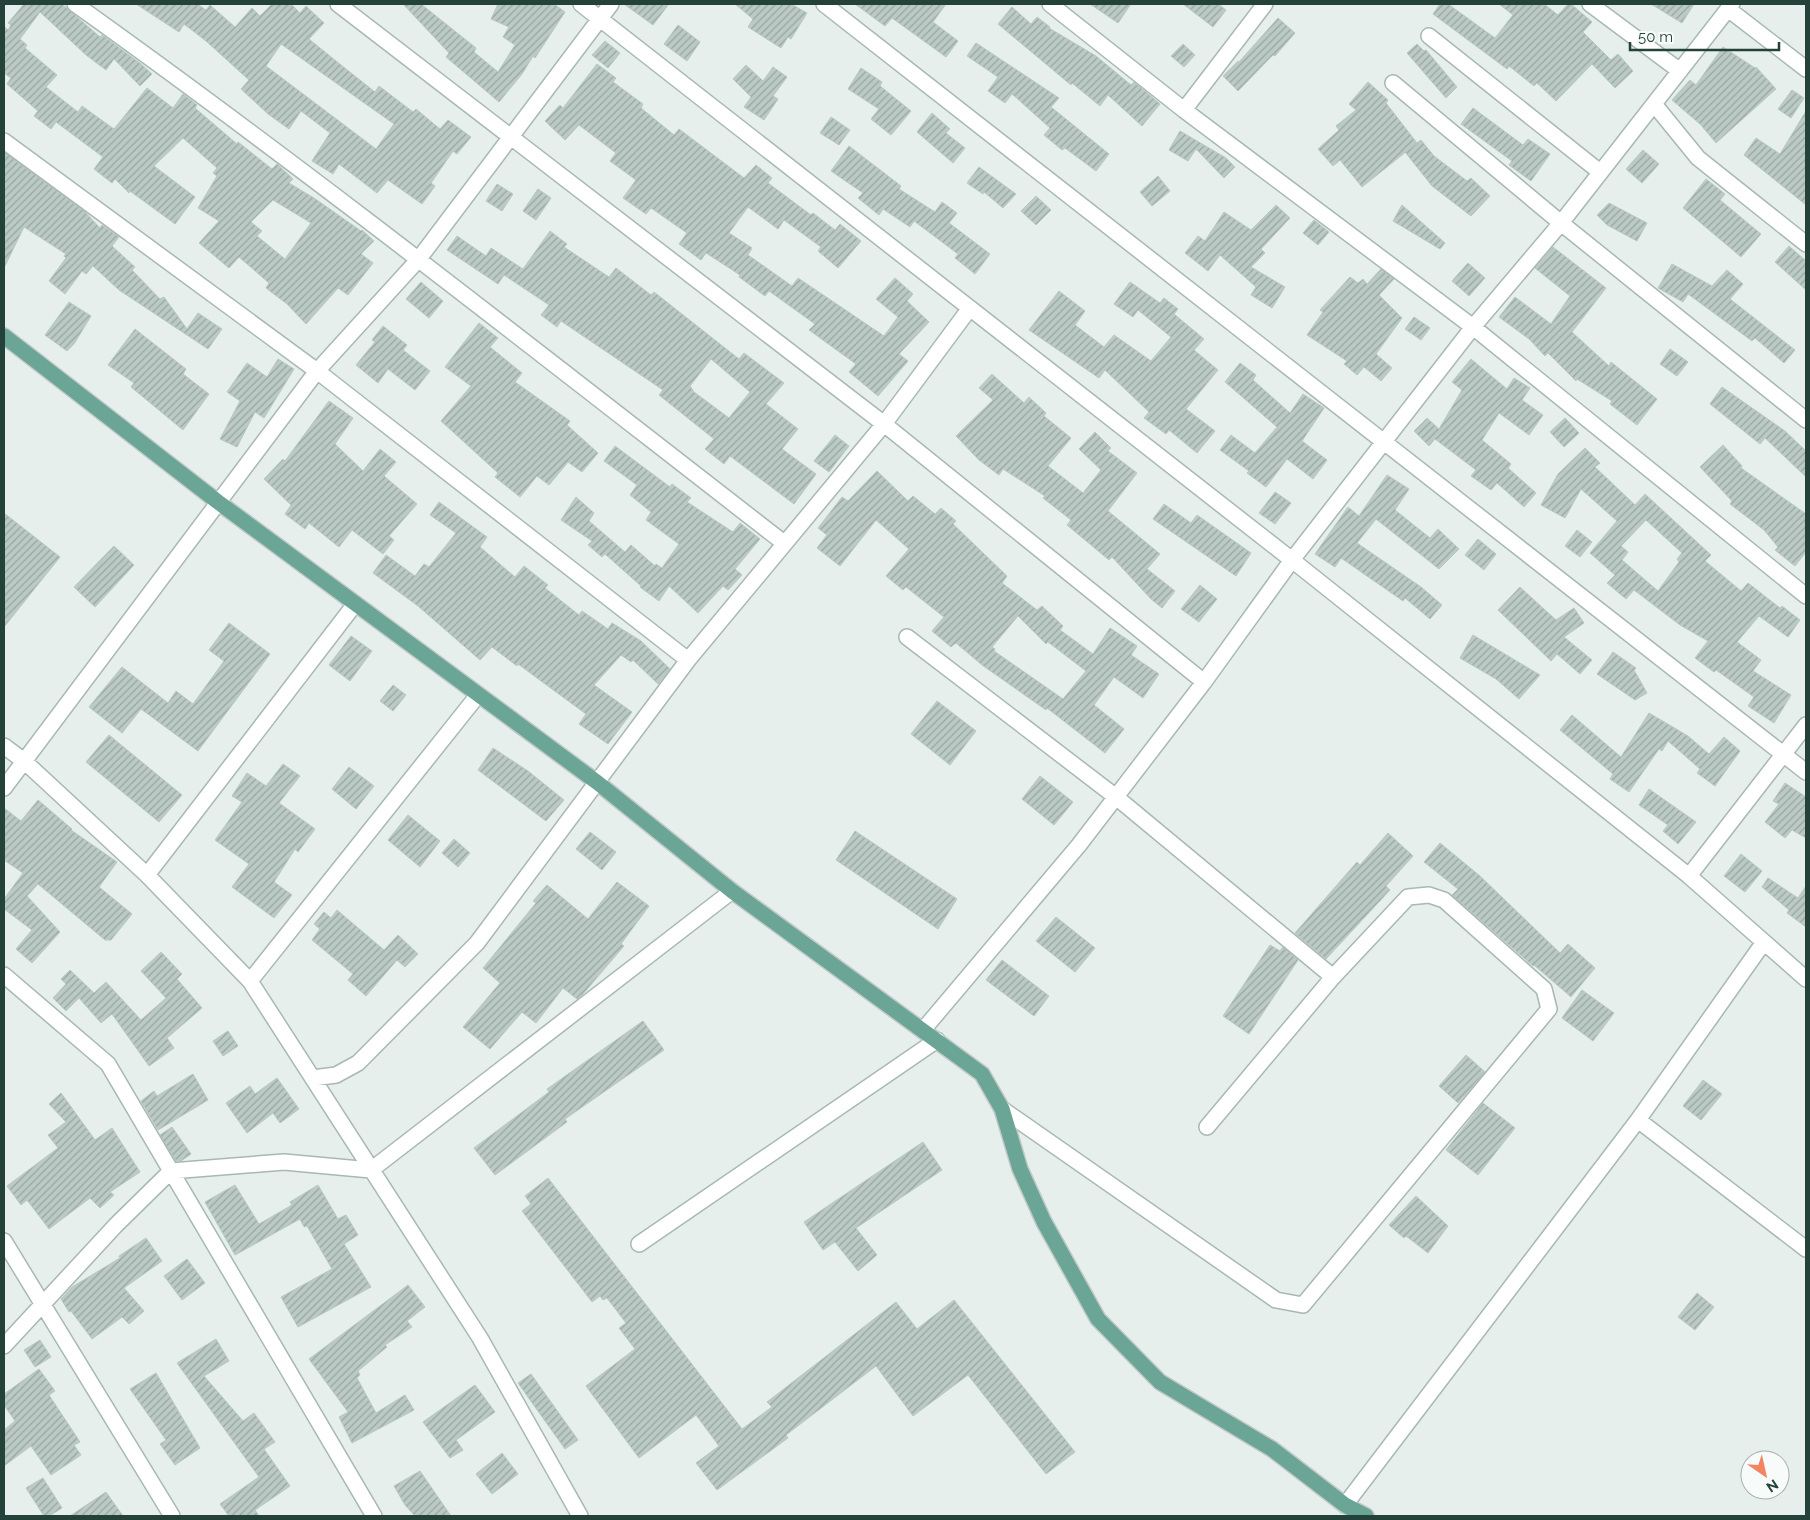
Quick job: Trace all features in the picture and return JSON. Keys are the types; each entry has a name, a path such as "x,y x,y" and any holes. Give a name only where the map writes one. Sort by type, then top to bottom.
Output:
{"main road":[{"path":"4,336 218,502 598,784 732,891 982,1074 1002,1109 1024,1178 1044,1222 1098,1319 1160,1382 1272,1449 1345,1505 1366,1516"}],"street":[{"path":"74,4 167,70 418,260 784,543"},
{"path":"338,4 884,424 1204,682"},
{"path":"581,4 1292,560 1689,876 1806,979"},
{"path":"4,788 317,371 418,260 611,4"},
{"path":"824,4 1386,441 1806,772"},
{"path":"1050,4 1184,110 1473,327 1806,596"},
{"path":"1184,110 1265,4"},
{"path":"1590,4 1680,71"},
{"path":"924,1030 1079,845 1204,682 1292,560 1473,327 1561,222 1730,6 1806,69"},
{"path":"1429,36 1600,172"},
{"path":"1393,83 1806,420"},
{"path":"1654,104 1698,158 1806,244"},
{"path":"4,141 317,371 688,660"},
{"path":"313,1078 336,1075 358,1063 470,950 598,784 688,660 884,424 970,308"},
{"path":"147,875 355,604"},
{"path":"907,637 1116,797 1333,977"},
{"path":"250,982 478,695"},
{"path":"1689,876 1806,725"},
{"path":"4,746 24,761 147,875 250,982 480,1338 580,1516"},
{"path":"4,1346 116,1225 171,1171 284,1162 371,1170 732,891"},
{"path":"1002,1109 1276,1300 1303,1305 1549,1009 1544,989 1444,900 1429,895 1408,897 1333,977 1206,1127"},
{"path":"1345,1505 1638,1120 1764,942"},
{"path":"4,975 108,1064 374,1516"},
{"path":"640,1244 937,1040"},
{"path":"1638,1120 1806,1249"},
{"path":"4,1241 172,1516"}],"building":[{"path":"24,4 62,4 100,37 102,35 152,74 140,86 114,59 106,70 86,55 40,12 20,39 27,45 25,48 57,75 46,87 78,112 82,106 114,129 147,88 173,108 183,94 197,105 195,108 237,144 238,142 272,169 277,164 293,179 289,183 362,230 374,241 361,254 373,263 348,295 338,288 306,324 287,304 266,288 269,283 239,257 229,268 199,243 219,221 198,208 217,176 213,173 217,168 183,138 154,166 195,197 175,224 130,191 129,193 115,179 112,183 94,169 103,157 56,122 51,129 34,116 38,111 7,84 11,78 4,73 4,26 8,30 11,25 8,23","holes":["273,200 311,223 285,259 257,236 262,231 251,222"]},
{"path":"136,4 197,4 206,10 210,5 235,27 252,8 260,16 272,4 291,4 300,13 306,6 324,23 309,39 375,92 379,86 413,112 416,109 440,129 448,120 471,137 457,154 453,151 431,183 435,186 422,204 388,180 377,193 339,164 333,174 312,161 330,133 301,111 289,129 268,114 241,89 249,80 206,41 184,24 179,32","holes":["281,44 394,124 376,149 266,66"]},
{"path":"403,4 421,4 476,48 474,52 498,72 515,45 503,37 509,27 491,19 498,4 554,4 565,12 535,58 533,56 522,74 499,102 446,57 449,53"},
{"path":"624,4 669,4 653,25"},
{"path":"735,4 791,4 807,13 791,39 788,37 781,48 748,27 753,19"},
{"path":"855,4 946,4 933,22 958,41 946,57 892,18 885,26"},
{"path":"1090,4 1131,4 1118,23"},
{"path":"1183,4 1218,4 1226,10 1213,27"},
{"path":"1440,4 1448,4 1495,38 1513,15 1499,4 1544,4 1558,15 1568,4 1571,4 1592,22 1583,32 1611,60 1618,54 1633,71 1615,88 1592,64 1556,101 1537,83 1534,86 1509,66 1507,69 1433,14"},
{"path":"1651,4 1694,4 1682,23"},
{"path":"1012,7 1031,24 1037,17 1049,28 1096,56 1131,85 1134,82 1160,104 1142,126 1108,95 1100,106 1072,83 1071,85 998,24"},
{"path":"1278,18 1295,33 1275,56 1273,55 1238,91 1223,76 1239,62"},
{"path":"678,25 700,42 687,61 664,44"},
{"path":"605,41 620,53 608,68 592,55"},
{"path":"976,43 1059,98 1051,107 1109,154 1096,171 1065,148 1062,150 1044,135 1050,128 1012,94 1005,103 988,91 998,77 967,56"},
{"path":"1183,44 1195,55 1184,67 1171,56"},
{"path":"1417,44 1424,51 1426,50 1457,87 1446,98 1407,53"},
{"path":"1723,47 1756,67 1776,89 1716,143 1701,125 1672,100 1690,80 1696,85"},
{"path":"597,64 616,78 613,82 643,104 641,108 674,135 679,129 744,178 756,165 772,178 768,183 811,215 813,213 835,230 840,224 861,241 838,268 818,251 821,247 784,220 778,229 748,207 729,233 752,248 748,255 792,286 798,278 884,336 898,317 876,299 895,278 913,294 907,301 929,322 899,354 908,361 878,396 849,372 856,364 809,330 815,324 769,291 765,296 739,277 740,275 706,253 701,260 679,244 687,233 651,208 646,214 623,198 636,180 610,161 616,153 579,125 565,140 545,121 560,105 563,108"},
{"path":"746,65 763,81 773,67 787,77 773,96 778,99 764,120 744,107 751,97 733,79"},
{"path":"861,68 882,82 880,86 911,111 891,135 871,119 879,109 848,89"},
{"path":"1368,82 1388,100 1386,103 1417,143 1362,187 1340,160 1333,166 1318,149 1339,130 1336,126 1356,110 1349,104"},
{"path":"1792,90 1804,98 1791,118 1778,109"},
{"path":"1473,108 1523,145 1528,139 1550,154 1531,181 1509,165 1512,161 1461,124"},
{"path":"1806,111 1806,205 1744,155 1756,138 1780,154"},
{"path":"932,113 950,129 946,133 965,148 953,163 917,132"},
{"path":"831,117 850,130 839,145 820,133"},
{"path":"1180,131 1226,158 1235,167 1224,178 1196,149 1188,161 1169,150"},
{"path":"1421,140 1434,156 1467,181 1471,178 1490,196 1471,216 1432,186 1405,152"},
{"path":"849,146 901,186 899,189 935,212 942,202 957,213 949,223 990,254 975,274 955,258 958,254 914,221 910,227 883,209 879,215 858,198 863,193 831,171"},
{"path":"1643,150 1659,164 1642,183 1626,169"},
{"path":"4,152 84,211 100,228 102,225 119,237 112,246 135,267 132,270 160,299 164,297 187,329 198,313 222,329 208,349 119,290 93,266 86,274 82,271 65,294 49,281 66,258 64,256 66,254 24,227 4,268"},
{"path":"979,167 1016,194 1003,208 984,192 983,194 967,183"},
{"path":"1158,176 1170,191 1152,206 1140,192"},
{"path":"1706,179 1725,194 1720,200 1761,234 1741,257 1683,208"},
{"path":"497,184 513,194 502,211 486,201"},
{"path":"538,189 551,198 536,220 523,211"},
{"path":"1036,196 1051,210 1036,225 1021,211"},
{"path":"1609,203 1647,223 1637,241 1607,225 1597,215"},
{"path":"1276,205 1290,218 1261,249 1265,253 1251,267 1285,287 1272,308 1251,295 1256,287 1220,255 1208,271 1185,253 1198,236 1205,241 1224,212 1251,230"},
{"path":"1402,205 1445,243 1440,249 1393,221"},
{"path":"1314,220 1329,232 1318,245 1303,233"},
{"path":"550,231 567,244 564,247 609,277 616,268 651,295 654,292 739,359 744,353 784,383 766,404 798,429 782,449 816,474 794,504 730,456 724,464 705,449 714,439 659,395 663,390 561,321 557,327 541,315 549,305 504,275 498,284 447,250 457,236 486,256 491,248 523,269","holes":["711,359 750,392 729,418 694,392 690,386"]},
{"path":"1789,246 1806,261 1806,290 1775,262"},
{"path":"1553,247 1606,288 1572,332 1609,366 1611,362 1657,399 1637,425 1610,404 1612,401 1577,379 1576,381 1548,353 1545,356 1529,339 1499,317 1515,297 1551,324 1570,296 1535,268"},
{"path":"1468,263 1485,278 1469,296 1452,281"},
{"path":"1672,264 1712,286 1727,270 1743,284 1730,299 1795,350 1784,363 1755,338 1752,341 1688,294 1683,302 1658,288"},
{"path":"1381,269 1394,279 1379,295 1402,318 1376,354 1392,368 1381,381 1364,367 1357,375 1344,364 1347,361 1307,335 1323,312 1320,310 1350,277 1358,283 1363,279 1367,284"},
{"path":"421,282 443,301 429,318 406,299"},
{"path":"1130,282 1160,303 1164,298 1178,309 1174,314 1204,339 1194,350 1218,370 1186,409 1215,431 1197,453 1169,430 1166,434 1144,418 1149,412 1105,370 1099,378 1029,330 1059,291 1085,311 1075,325 1104,347 1114,335 1151,361 1171,337 1138,310 1133,317 1114,304"},
{"path":"69,302 91,316 74,344 67,351 45,335"},
{"path":"1414,317 1430,328 1421,340 1405,329"},
{"path":"479,323 498,338 490,347 522,373 515,382 570,421 567,425 598,453 582,472 568,462 549,485 537,476 520,497 495,477 498,473 441,421 471,386 445,367"},
{"path":"383,326 407,345 403,350 430,371 415,390 388,369 378,383 356,365 375,342 372,340"},
{"path":"135,329 186,369 183,374 209,394 183,430 131,387 134,383 108,365"},
{"path":"1670,349 1688,362 1677,376 1660,364"},
{"path":"278,359 294,369 264,418 255,412 237,447 220,439 240,401 227,392 247,363 267,377"},
{"path":"1471,359 1507,389 1514,378 1530,388 1522,400 1543,415 1529,435 1499,413 1482,440 1511,464 1508,468 1536,493 1524,507 1497,483 1491,490 1471,476 1476,470 1435,439 1429,446 1414,431 1427,418 1439,429 1462,390 1452,382"},
{"path":"1240,363 1256,375 1253,380 1290,413 1303,394 1324,408 1302,441 1327,460 1313,479 1287,459 1266,487 1247,473 1249,471 1220,450 1231,435 1255,453 1277,427 1225,382"},
{"path":"992,374 1024,403 1029,397 1046,413 1044,416 1071,438 1048,466 1083,493 1101,470 1079,449 1095,432 1111,448 1108,451 1137,473 1108,511 1160,554 1147,569 1175,591 1162,608 1151,599 1112,557 1109,560 1067,525 1071,520 1043,498 1045,496 1003,469 999,475 979,460 956,436 993,400 979,388"},
{"path":"1722,387 1785,431 1806,451 1806,477 1765,438 1760,444 1710,404"},
{"path":"329,401 353,418 335,444 363,471 380,449 396,462 384,476 417,504 389,536 394,540 383,554 352,530 339,547 309,523 305,529 285,514 291,505 264,479 283,459 285,461"},
{"path":"1565,418 1579,433 1564,447 1550,432"},
{"path":"835,435 849,446 829,472 814,461"},
{"path":"1723,445 1742,466 1741,468 1806,514 1806,552 1795,566 1775,550 1778,547 1764,530 1730,504 1732,501 1700,467"},
{"path":"615,446 670,487 672,484 691,498 687,502 733,532 740,523 760,539 735,569 742,575 728,590 723,586 698,613 669,586 659,601 640,587 605,554 602,557 588,545 592,541 561,520 576,497 594,513 589,521 625,552 631,545 655,566 656,564 662,568 679,544 646,520 651,512 630,495 637,485 604,461"},
{"path":"1585,448 1600,463 1595,467 1635,505 1645,494 1711,555 1705,561 1741,591 1748,583 1780,608 1782,606 1800,620 1788,637 1759,616 1737,642 1761,660 1753,671 1791,695 1774,723 1748,706 1754,697 1716,670 1714,672 1695,658 1708,641 1680,625 1634,590 1626,599 1607,583 1615,575 1590,553 1617,521 1581,489 1565,518 1541,505 1558,474","holes":["1646,520 1682,553 1677,559 1679,562 1658,591 1622,560 1628,552 1621,546"]},
{"path":"877,471 908,501 913,496 935,514 941,508 956,521 953,524 1007,576 1002,583 1037,610 1042,606 1063,626 1060,630 1093,654 1110,628 1137,646 1131,655 1159,674 1143,698 1114,677 1094,705 1124,729 1105,753 1047,708 1046,710 982,665 956,643 951,647 932,631 944,617 906,587 903,590 886,576 909,549 876,520 840,566 817,548 827,535 818,528 842,497 848,501","holes":["1018,616 1046,644 1048,642 1086,671 1063,699 994,651 995,649 992,647"]},
{"path":"1387,475 1409,489 1395,510 1430,538 1438,529 1459,549 1439,569 1376,519 1357,543 1421,587 1442,605 1430,619 1405,598 1403,601 1341,558 1335,567 1315,554 1348,507 1359,516"},
{"path":"1275,492 1291,503 1275,524 1259,513"},
{"path":"439,502 487,537 480,547 515,577 524,566 548,585 545,588 579,615 582,611 608,629 612,623 641,641 670,669 658,684 633,660 631,662 621,655 594,685 632,712 608,744 579,724 586,714 518,664 517,666 492,647 480,660 418,606 373,573 386,555 415,576 424,564 429,567 456,533 430,515"},
{"path":"1164,504 1191,523 1197,515 1251,553 1236,576 1153,519"},
{"path":"4,513 60,557 4,627"},
{"path":"1577,530 1592,542 1580,557 1565,546"},
{"path":"1478,539 1496,554 1484,570 1465,555"},
{"path":"114,546 134,565 95,607 74,587"},
{"path":"1200,585 1217,599 1199,622 1181,609"},
{"path":"1520,587 1556,620 1574,608 1584,623 1564,637 1592,660 1580,674 1557,654 1551,661 1498,610"},
{"path":"229,623 270,654 198,751 141,709 122,733 89,707 122,667 168,703 176,691 193,704 224,661 209,650"},
{"path":"1473,635 1540,675 1519,699 1496,679 1460,658"},
{"path":"351,636 372,651 350,681 329,665"},
{"path":"1613,652 1636,668 1634,670 1647,693 1635,700 1597,674"},
{"path":"393,685 406,695 393,711 380,701"},
{"path":"937,701 976,731 950,765 911,734"},
{"path":"1649,713 1688,736 1709,754 1724,737 1740,751 1715,786 1697,773 1700,769 1668,741 1662,751 1659,749 1629,792 1610,779 1613,774 1560,730 1572,715 1621,757"},
{"path":"109,735 182,795 159,822 86,762"},
{"path":"493,748 528,771 564,800 546,821 478,770"},
{"path":"283,764 300,776 279,803 315,829 298,852 295,849 274,882 292,895 274,918 232,887 249,864 215,840 242,802 232,796 247,773 266,786"},
{"path":"349,767 374,786 356,809 332,789"},
{"path":"1040,776 1073,802 1054,825 1022,799"},
{"path":"1785,783 1806,797 1806,838 1792,830 1785,838 1765,822 1779,804 1773,801"},
{"path":"1649,789 1696,822 1678,844 1663,831 1668,825 1639,805"},
{"path":"38,800 71,830 117,862 99,887 132,914 111,940 105,940 38,884 27,896 60,932 32,963 16,949 32,930 4,909 4,899 23,873 4,860 4,808 21,821"},
{"path":"408,815 440,841 420,867 388,840"},
{"path":"855,831 957,899 938,929 836,860"},
{"path":"590,832 616,852 602,870 576,849"},
{"path":"1388,833 1413,856 1386,886 1390,890 1326,959 1295,933 1357,862 1360,865"},
{"path":"454,839 470,853 458,867 442,853"},
{"path":"1440,843 1480,876 1560,953 1568,944 1595,968 1571,997 1452,895 1458,889 1424,862"},
{"path":"1741,854 1762,871 1745,892 1724,876"},
{"path":"1768,878 1798,898 1806,886 1806,927 1787,913 1789,910 1762,887"},
{"path":"617,882 649,906 621,944 624,946 583,994 577,999 563,988 536,1023 522,1012 490,1049 463,1027 500,983 483,968 536,903 533,901 547,885 588,919"},
{"path":"337,910 384,950 398,935 418,954 405,967 397,960 366,996 348,980 353,974 312,940 320,929 314,924 324,912 331,918"},
{"path":"1056,917 1095,948 1075,972 1036,941"},
{"path":"1270,945 1280,951 1283,947 1298,960 1249,1034 1223,1016"},
{"path":"161,952 182,974 177,979 202,1008 167,1038 174,1048 149,1066 112,1014 101,1023 79,998 66,1011 53,998 66,984 61,979 70,970 94,993 106,982 141,1020 166,998 141,971"},
{"path":"1002,960 1049,996 1034,1016 986,980"},
{"path":"1582,990 1614,1013 1593,1041 1562,1018"},
{"path":"643,1021 664,1050 565,1119 567,1122 495,1175 474,1148 549,1092 547,1089"},
{"path":"228,1031 238,1046 223,1056 213,1041"},
{"path":"1466,1055 1485,1072 1458,1103 1439,1086"},
{"path":"193,1074 208,1100 158,1130 141,1101 154,1091 157,1096"},
{"path":"277,1078 299,1109 280,1123 273,1113 247,1133 226,1103 250,1086 255,1094"},
{"path":"1703,1080 1722,1094 1701,1120 1683,1106"},
{"path":"61,1093 95,1140 112,1128 140,1172 110,1192 114,1195 100,1208 90,1198 49,1229 27,1200 21,1205 7,1186 58,1148 48,1135 66,1122 49,1104"},
{"path":"1483,1103 1515,1128 1478,1175 1446,1150"},
{"path":"172,1127 191,1154 181,1161 176,1161 160,1135"},
{"path":"923,1142 942,1170 856,1228 877,1255 858,1271 835,1242 823,1250 804,1222"},
{"path":"548,1178 742,1429 772,1407 767,1402 896,1302 917,1329 954,1300 1075,1452 1046,1474 968,1375 913,1416 876,1366 786,1435 788,1438 717,1490 696,1463 719,1446 696,1415 639,1458 586,1386 635,1349 619,1328 626,1323 607,1298 603,1300 600,1296 592,1302 522,1211 531,1204 525,1196"},
{"path":"235,1185 259,1224 292,1205 290,1202 318,1185 338,1219 346,1215 358,1235 344,1244 371,1287 298,1327 281,1297 332,1269 307,1226 304,1227 300,1219 235,1255 205,1202"},
{"path":"1416,1196 1448,1226 1428,1253 1406,1236 1404,1238 1389,1225"},
{"path":"146,1238 162,1261 124,1288 144,1311 129,1324 122,1317 92,1339 71,1311 69,1312 61,1299 72,1287 120,1258 119,1256"},
{"path":"187,1259 205,1283 182,1300 164,1276"},
{"path":"408,1285 425,1307 407,1321 412,1327 385,1345 387,1347 358,1371 360,1375 357,1378 376,1413 405,1395 414,1410 352,1443 339,1417 348,1412 309,1359"},
{"path":"1697,1293 1714,1307 1695,1330 1678,1317"},
{"path":"216,1339 229,1361 204,1376 243,1421 254,1413 275,1442 264,1449 290,1486 255,1510 259,1516 229,1516 220,1504 259,1477 177,1363"},
{"path":"40,1340 51,1357 35,1367 24,1350"},
{"path":"39,1369 55,1391 49,1395 80,1442 74,1445 81,1455 51,1475 31,1446 4,1466 4,1430 15,1421 4,1405 4,1394"},
{"path":"156,1373 200,1448 175,1465 160,1444 166,1440 130,1389"},
{"path":"531,1374 578,1440 565,1449 518,1383"},
{"path":"475,1385 495,1412 456,1440 463,1450 450,1458 423,1422"},
{"path":"502,1453 518,1474 492,1494 476,1474"},
{"path":"420,1471 451,1516 415,1516 405,1505 394,1486"},
{"path":"43,1478 62,1508 49,1516 44,1516 26,1488"},
{"path":"106,1492 123,1516 70,1516"}]}
